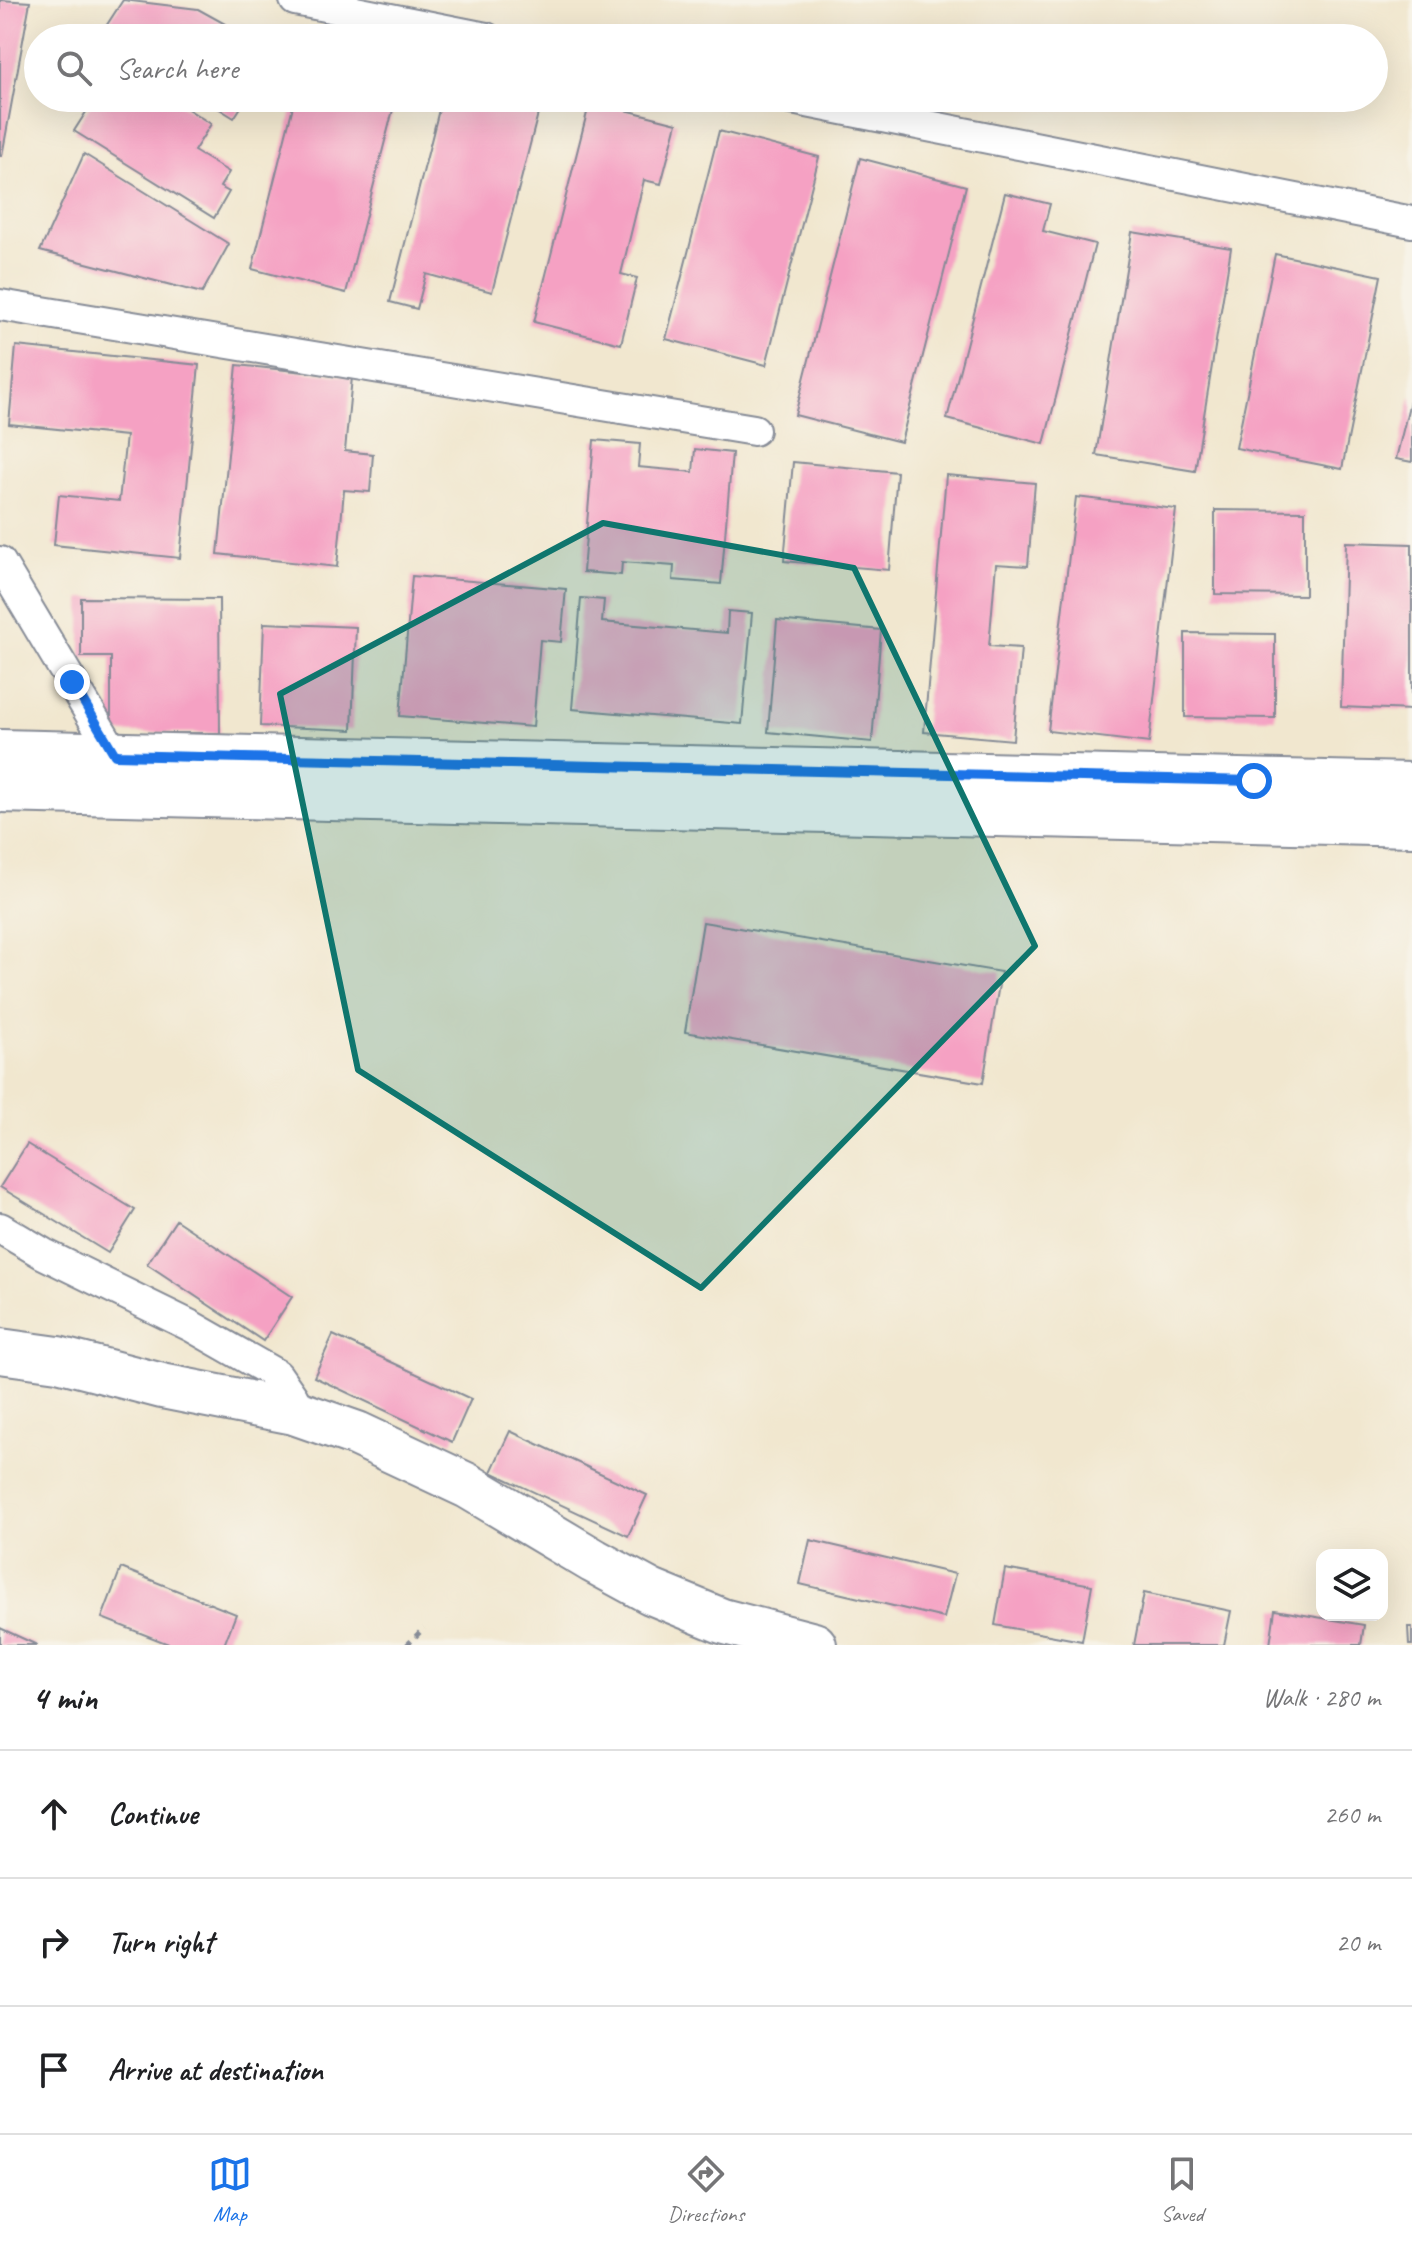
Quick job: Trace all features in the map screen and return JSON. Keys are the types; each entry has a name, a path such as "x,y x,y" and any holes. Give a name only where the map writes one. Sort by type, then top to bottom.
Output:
{"street":[{"path":"295,0 416,24"},
{"path":"858,112 1412,222"},
{"path":"0,305 754,430"},
{"path":"0,562 118,774"},
{"path":"0,752 118,774 1412,824"},
{"path":"0,790 118,774 1412,785"},
{"path":"0,1228 44,1254 191,1326 277,1375 293,1398 294,1412"},
{"path":"0,1351 58,1359 175,1389 294,1412 357,1434 468,1486 719,1633 772,1636 814,1645"}],"path":[{"path":"407,1645 424,1628"}],"highlighted area":[{"path":"603,523 854,568 1035,946 701,1288 358,1070 280,694"}],"building":[{"path":"0,0 30,2 2,156"},
{"path":"123,0 198,9 225,24 107,24"},
{"path":"86,112 192,112 211,124 194,151 229,172 220,187 229,192 214,218 74,131"},
{"path":"224,112 238,112 234,118"},
{"path":"291,112 392,112 346,293 252,269"},
{"path":"438,112 538,112 492,292 426,274 417,309 390,302"},
{"path":"587,112 634,112 677,123 661,184 644,180 621,274 637,278 621,344 534,322"},
{"path":"719,131 819,157 766,365 666,339"},
{"path":"84,154 229,244 202,293 40,251"},
{"path":"860,158 966,186 901,442 795,415"},
{"path":"1005,193 1050,204 1043,231 1095,244 1044,444 947,419"},
{"path":"1132,232 1231,248 1195,471 1096,455"},
{"path":"1275,254 1381,276 1342,469 1236,448"},
{"path":"16,346 199,365 180,558 54,545 59,495 119,501 126,436 9,424"},
{"path":"237,365 352,377 345,451 373,454 370,492 344,490 337,567 218,554"},
{"path":"1412,397 1412,462 1396,459"},
{"path":"594,440 640,444 638,467 693,472 695,449 732,453 721,584 673,580 674,566 622,562 621,575 583,572"},
{"path":"793,462 897,472 889,570 784,561"},
{"path":"946,475 1035,483 1028,566 996,564 989,646 1021,648 1013,740 924,732"},
{"path":"1076,497 1176,509 1149,743 1048,731"},
{"path":"1215,510 1305,511 1305,595 1215,594"},
{"path":"1346,542 1412,544 1412,710 1341,707"},
{"path":"412,576 566,589 561,642 540,640 533,727 400,716"},
{"path":"81,598 219,599 220,733 111,733 111,657 81,657"},
{"path":"581,598 604,600 602,622 727,633 728,611 752,613 742,724 572,709"},
{"path":"777,620 881,630 872,742 768,732"},
{"path":"264,623 356,627 352,730 260,726"},
{"path":"1185,633 1275,634 1275,718 1185,717"},
{"path":"703,922 1001,972 983,1083 685,1032"},
{"path":"27,1144 135,1210 108,1253 0,1187"},
{"path":"176,1220 292,1297 263,1341 147,1264"},
{"path":"333,1335 471,1399 452,1442 314,1377"},
{"path":"510,1431 647,1495 628,1536 491,1472"},
{"path":"810,1540 955,1574 944,1618 800,1584"},
{"path":"121,1568 236,1614 224,1645 171,1645 102,1618"},
{"path":"1005,1569 1092,1585 1082,1641 995,1625"},
{"path":"1144,1593 1231,1611 1224,1645 1134,1645"},
{"path":"1275,1610 1316,1617 1316,1621 1364,1625 1361,1645 1270,1645"},
{"path":"1408,1627 1412,1627 1412,1645 1409,1645"},
{"path":"0,1628 37,1645 0,1645"}],"route":[{"path":"72,682 115,755 1254,781"}]}
